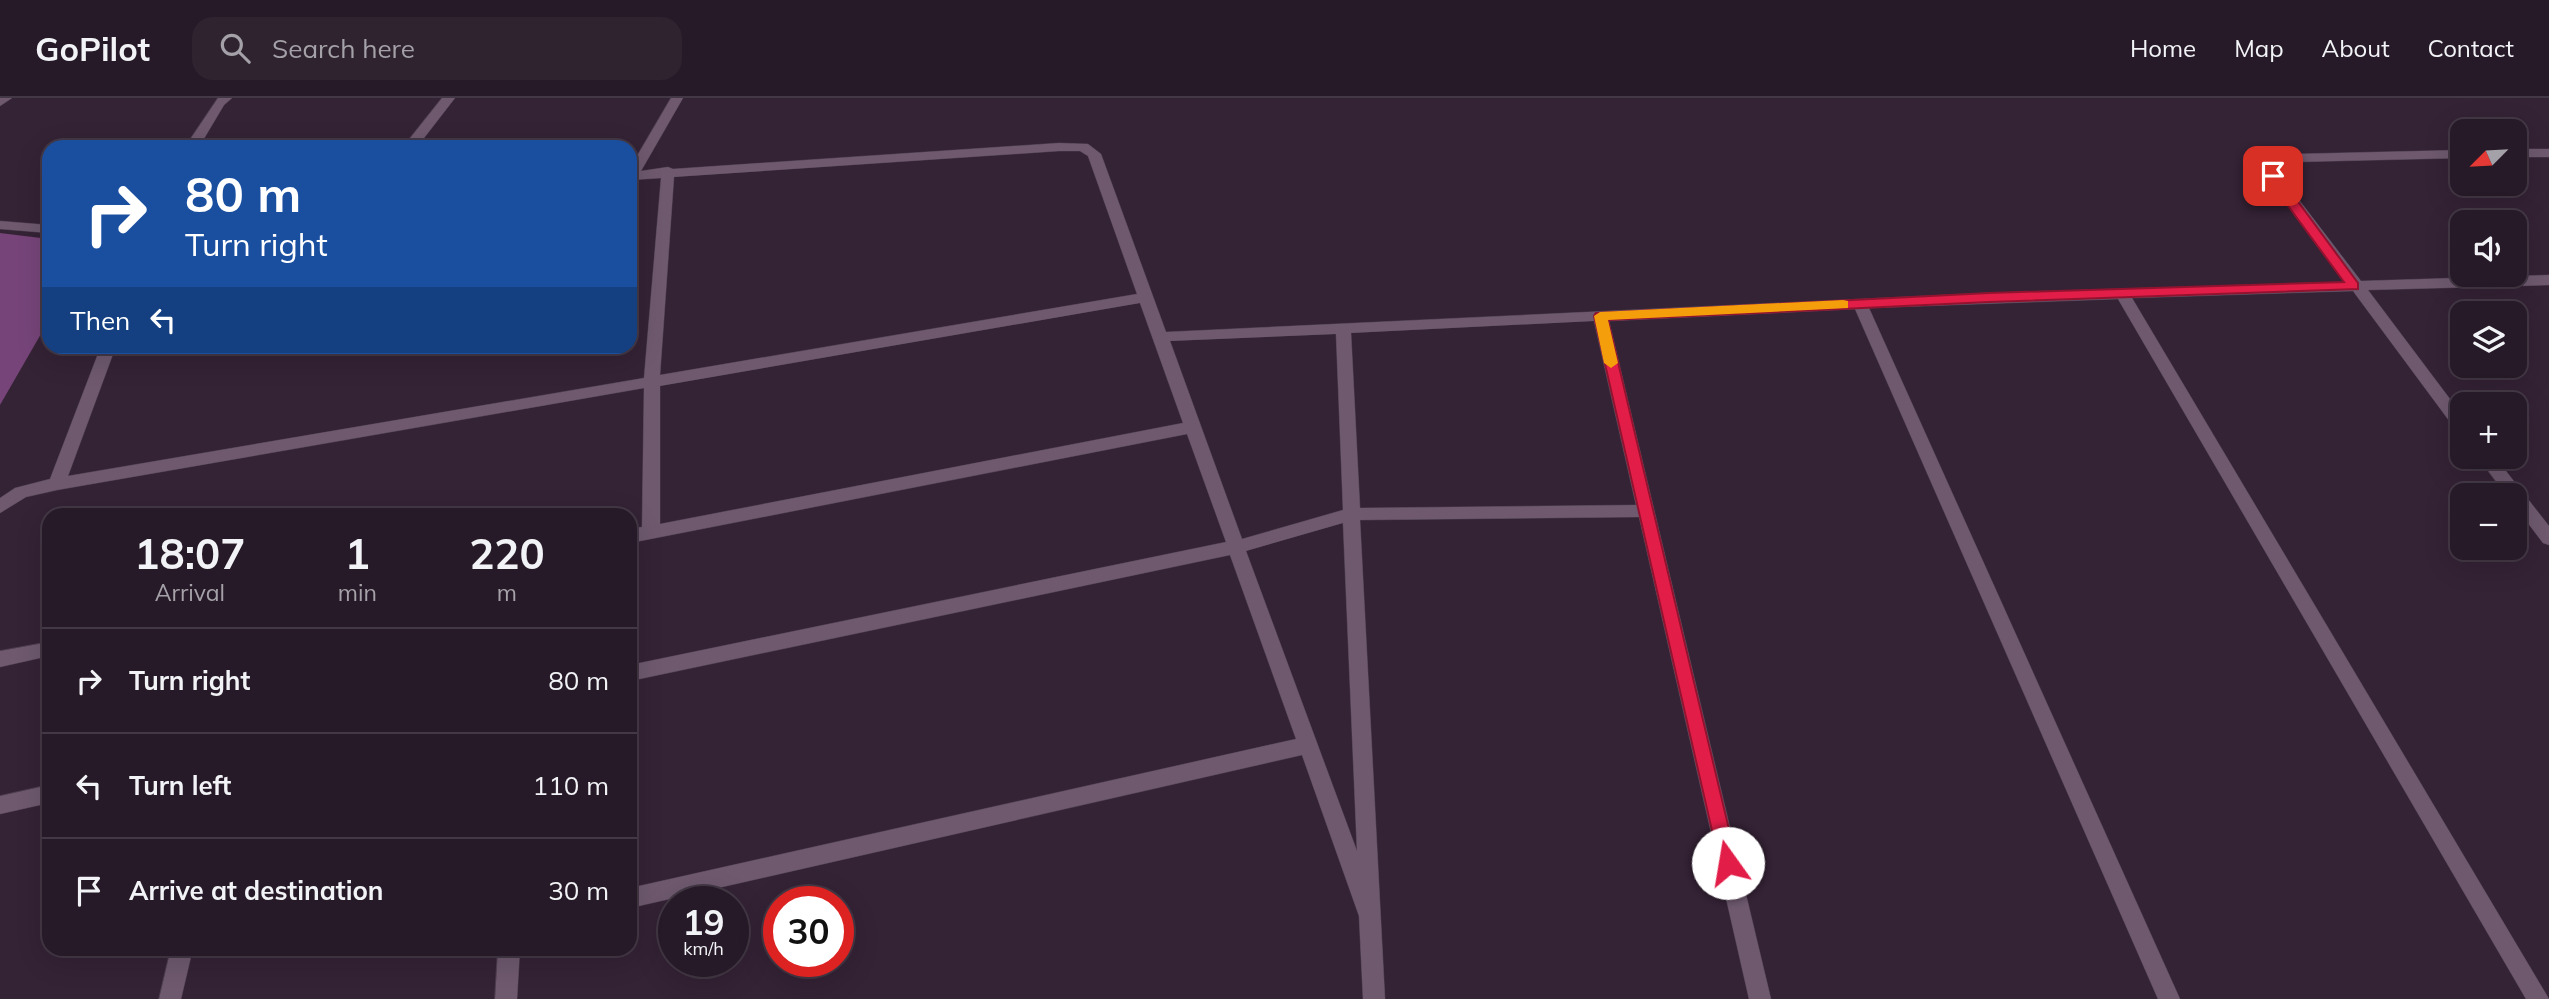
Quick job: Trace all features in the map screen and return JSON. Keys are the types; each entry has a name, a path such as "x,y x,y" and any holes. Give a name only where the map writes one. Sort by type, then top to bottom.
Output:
{"street":[{"path":"0,102 6,98"},
{"path":"196,140 219,103 226,98"},
{"path":"416,140 449,98"},
{"path":"637,166 677,98"},
{"path":"637,175 1059,146 1083,147 1094,154 1370,916"},
{"path":"2527,153 2549,153"},
{"path":"2450,154 2295,158 2277,163 2273,176 2450,410"},
{"path":"651,533 652,381 668,172"},
{"path":"0,225 42,228"},
{"path":"1159,337 2122,293 2549,280"},
{"path":"2122,293 2538,999"},
{"path":"0,507 21,492 57,484 1145,297"},
{"path":"1860,304 2169,999"},
{"path":"1600,316 1760,999"},
{"path":"1343,328 1374,999"},
{"path":"57,484 105,354"},
{"path":"637,536 1192,427"},
{"path":"2495,469 2549,538"},
{"path":"637,672 1236,547 1351,514 1644,511"},
{"path":"0,659 42,650"},
{"path":"637,896 1308,745"},
{"path":"0,804 42,795"},
{"path":"170,999 180,956"},
{"path":"506,999 509,956"}],"building":[{"path":"0,233 42,238 42,332 0,405"}],"slow traffic":[{"path":"1611,363 1600,316 1843,304"}],"route":[{"path":"1728,863 1600,316 1989,298 2354,286 2273,176"}]}
